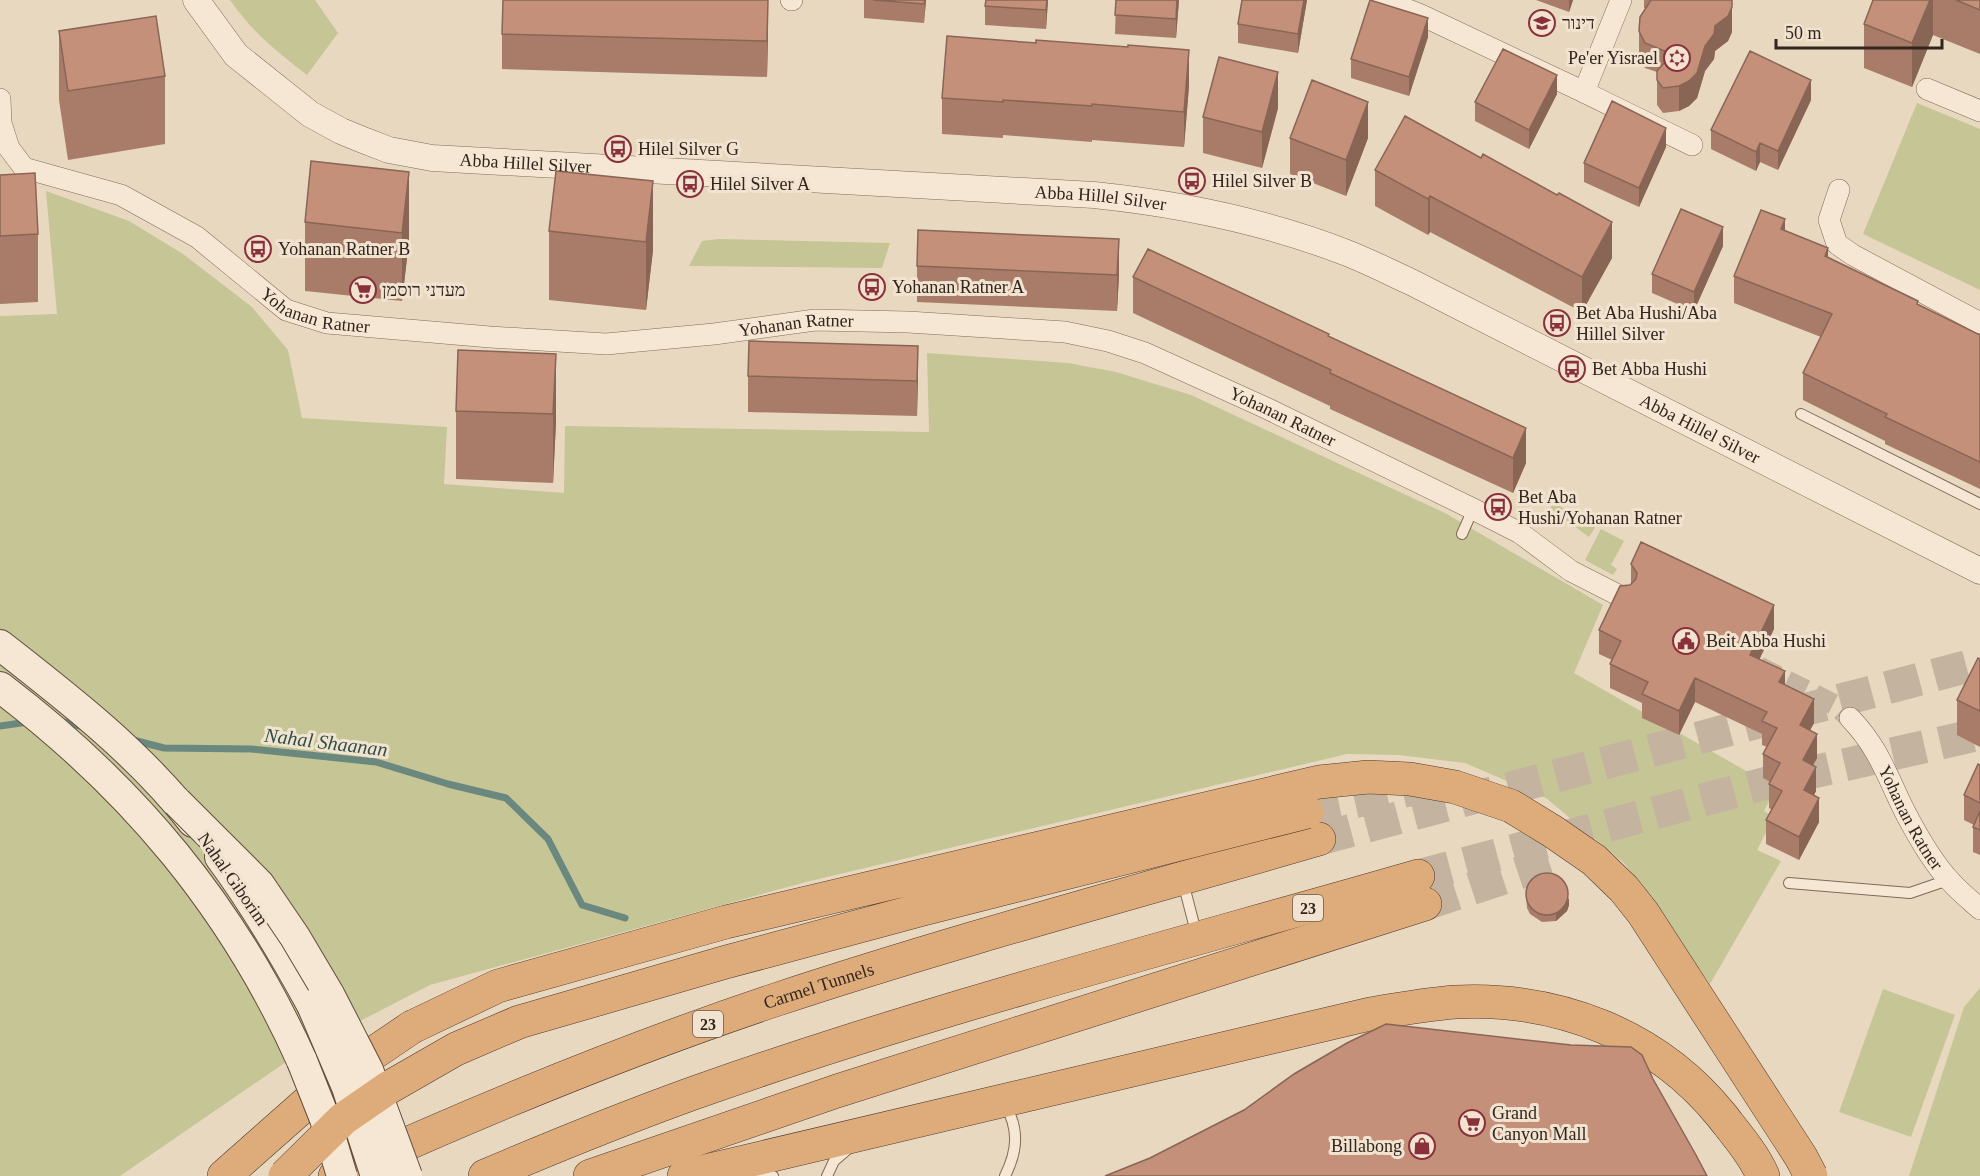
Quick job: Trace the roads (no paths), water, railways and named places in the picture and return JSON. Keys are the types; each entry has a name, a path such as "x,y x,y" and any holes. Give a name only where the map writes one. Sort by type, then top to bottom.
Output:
{"highway":[{"path":"224,1176 328,1083 412,1027 498,986 726,922 1319,782 1368,777 1410,779 1455,787 1510,806 1594,860 1624,889 1643,913 1802,1157 1811,1176"},
{"name":"Carmel Tunnels","path":"285,1176 343,1119 388,1088 456,1049 519,1022 912,912 1313,825 1183,879 911,956 678,1034 428,1134 335,1176"},
{"name":"23","path":"485,1176 564,1143 723,1083 929,1016 1198,939 1422,890 1205,973 741,1123"},
{"path":"684,1176 1393,1010 1457,1002 1517,1004 1577,1016 1620,1033 1648,1050 1687,1079 1708,1099 1762,1174"},
{"path":"590,1176 741,1123"},
{"path":"631,1176 741,1123"}],"main road":[{"name":"Nahal Giborim","path":"0,645 81,709 132,754 177,802 239,884 283,952 312,1005 347,1087 376,1176"},
{"name":"Nahal Giborim","path":"0,687 69,742 146,819 194,876 258,973 286,1025 325,1119 342,1176"},
{"path":"177,802 258,885 295,937 330,996 368,1070 407,1176"}],"street":[{"name":"Abba Hillel Silver","path":"196,0 236,55 279,90 310,114 341,131 389,150 432,158 1094,195 1181,206 1244,219 1298,236 1348,253 1413,283 1980,571"},
{"path":"1383,0 1421,15 1692,145"},
{"path":"1584,92 1621,0"},
{"path":"1927,89 1980,111"},
{"name":"Yohanan Ratner","path":"0,99 1,123 9,148 24,168 121,195 197,237 286,310 327,323 606,344 714,334 815,320 908,322 1065,332 1108,341 1145,353 1276,413 1473,509 1520,533 1571,571 1624,598"},
{"path":"1839,190 1829,220 1837,244 1853,255 1980,323"},
{"name":"Yohanan Ratner","path":"1850,718 1866,734 1878,753 1905,812 1924,845 1948,880 1980,909"}],"lane":[{"path":"1801,414 1980,504"},
{"path":"1462,534 1473,509"},
{"path":"1183,879 1198,939"},
{"path":"1789,883 1910,893 1948,880"},
{"path":"1003,1101 1012,1116 1016,1140 1013,1156 1005,1176"},
{"path":"827,1176 834,1161 842,1153 886,1127"},
{"path":"715,1168 757,1170 773,1176"}],"waterway":[{"name":"Nahal Shaanan","path":"60,721 84,727"},
{"name":"Nahal Shaanan","path":"0,726 28,722"},
{"name":"Nahal Shaanan","path":"133,740 164,748 251,749 376,762 448,784 506,798 548,839 582,905 625,918"}],"tunnel":[{"path":"1319,839 1980,663"},
{"path":"1759,667 1835,705 1850,718"},
{"path":"1418,876 1778,780 1980,734"},
{"path":"1307,812 1433,785"},
{"path":"1425,904 1561,859"}],"place":[{"name":"דינור","path":"1542,23"},
{"name":"Pe'er Yisrael","path":"1677,58"},
{"name":"Hilel Silver G","path":"618,149"},
{"name":"Hilel Silver B","path":"1192,181"},
{"name":"Hilel Silver A","path":"690,184"},
{"name":"Yohanan Ratner B","path":"258,249"},
{"name":"Yohanan Ratner A","path":"872,287"},
{"name":"מעדני רוסמן","path":"363,290"},
{"name":"Bet Aba Hushi/Aba Hillel Silver","path":"1557,323"},
{"name":"Bet Abba Hushi","path":"1572,369"},
{"name":"Bet Aba Hushi/Yohanan Ratner","path":"1498,507"},
{"name":"Beit Abba Hushi","path":"1686,641"},
{"name":"Grand Canyon Mall","path":"1472,1123"},
{"name":"Billabong","path":"1422,1146"}]}
